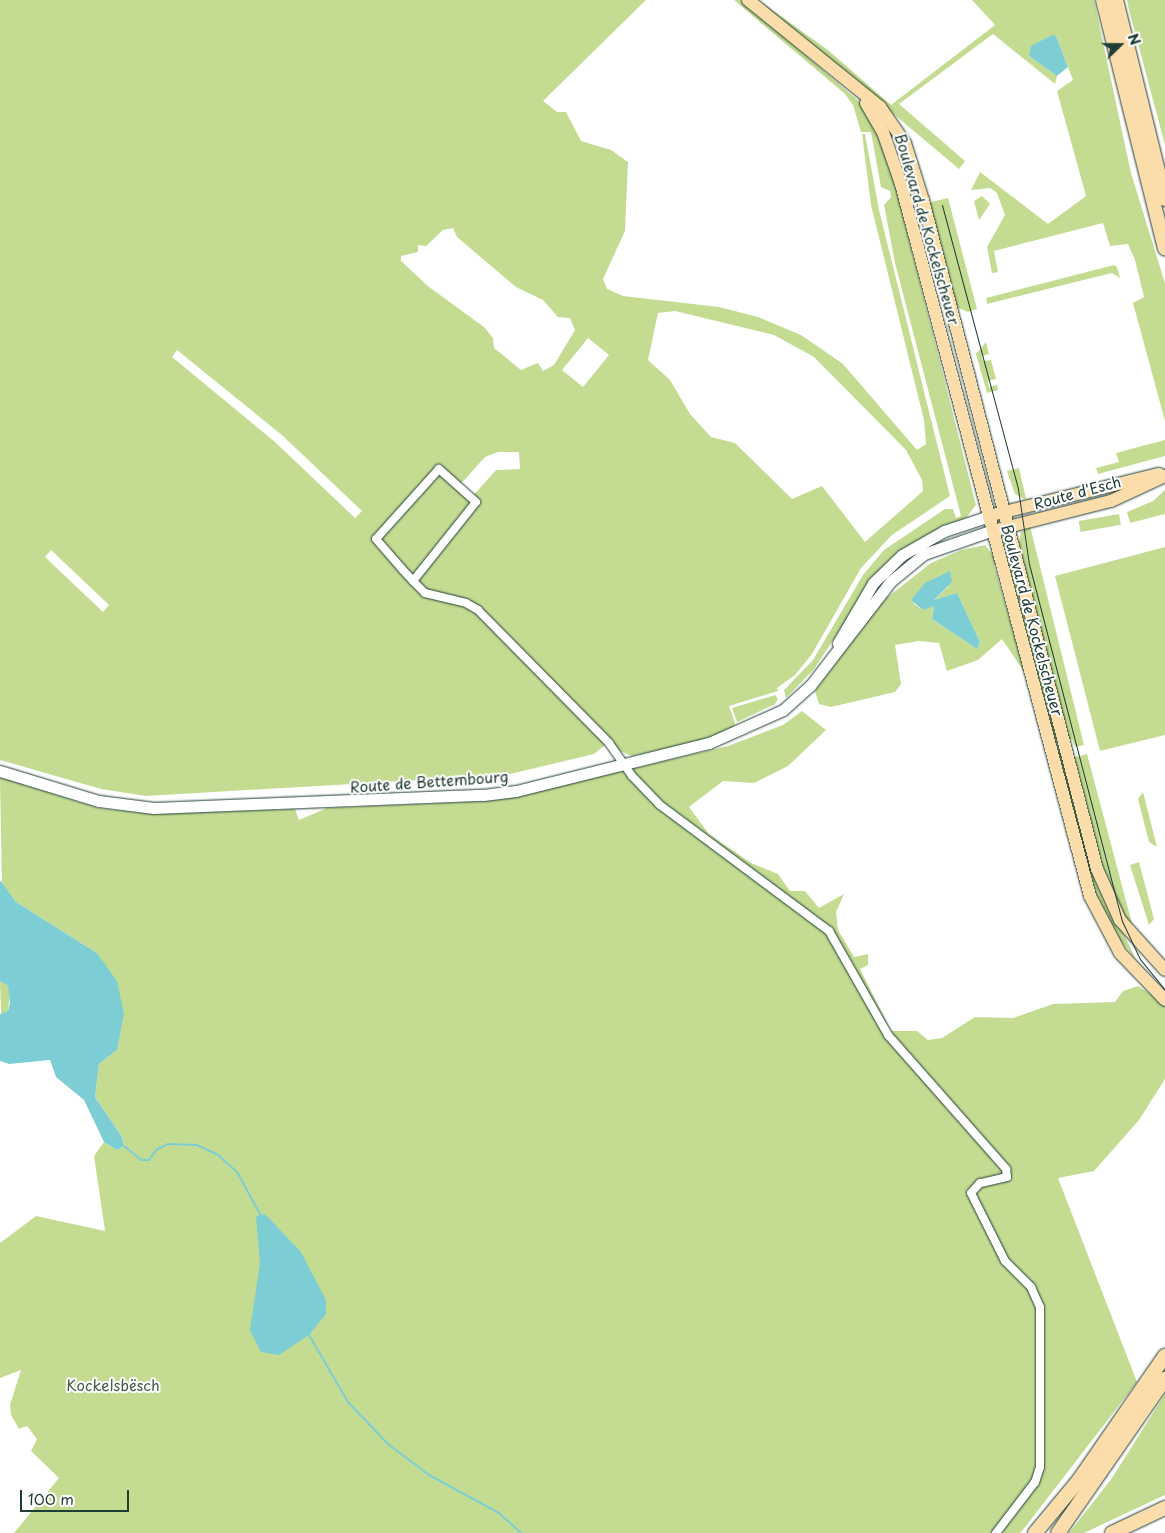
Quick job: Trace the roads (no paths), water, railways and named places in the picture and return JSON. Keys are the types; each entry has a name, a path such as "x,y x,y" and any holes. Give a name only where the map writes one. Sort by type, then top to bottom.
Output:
{"highway":[{"path":"1103,0 1165,248"},
{"path":"1116,0 1165,199"},
{"path":"1035,1533 1079,1480 1165,1356"},
{"path":"1058,1533 1165,1379"},
{"path":"1112,1533 1165,1508"},
{"path":"1133,1533 1165,1518"}],"main road":[{"path":"748,0 851,86"},
{"name":"Boulevard de Kockelscheuer","path":"851,86 889,118 911,158 1097,869 1120,920 1165,970"},
{"name":"Boulevard de Kockelscheuer","path":"851,86 876,117 893,158 1090,896 1120,952 1165,1000"},
{"name":"Route d'Esch","path":"989,516 1165,474"},
{"name":"Route d'Esch","path":"993,530 1111,501 1165,474"},
{"name":"Route de Bettembourg","path":"830,661 854,613 886,568 931,536 989,516"},
{"name":"Route de Bettembourg","path":"0,771 99,801 170,808 483,795 625,763 744,731 789,706 830,661 891,581 913,561 955,540 993,530"}],"street":[{"path":"413,580 476,502 439,469 376,539 413,580 431,595 466,603 478,610 625,763 632,776 673,816 810,912 829,930 888,1035 1006,1169 1007,1178 980,1183 971,1194 1005,1261 1031,1287 1039,1301 1040,1458 1035,1482 996,1533"}],"water":[{"path":"1052,35 1056,36 1068,67 1057,76 1029,56 1031,46"},
{"path":"950,571 952,582 934,600 957,593 980,642 977,649 932,619 934,606 923,610 911,600 925,583"},
{"path":"0,880 16,902 97,953 117,981 124,1014 117,1050 99,1064 95,1097 122,1137 124,1146 117,1150 104,1142 84,1100 56,1077 50,1060 9,1064 0,1061 0,1014 8,1011 10,1003 8,986 0,981"},
{"path":"265,1214 301,1252 326,1300 326,1314 309,1335 279,1355 261,1352 250,1330 260,1263 256,1216"}],"waterway":[{"path":"124,1146 141,1160 149,1160 156,1150 168,1144 197,1145 218,1155 237,1172 260,1214"},
{"path":"309,1335 348,1402 388,1444 429,1475 499,1513 521,1533"}],"tram line":[{"path":"942,205 1018,489 1029,564 1122,921 1140,959 1165,990"}],"park label":[{"name":"Kockelsbësch","path":"113,1385"}]}
